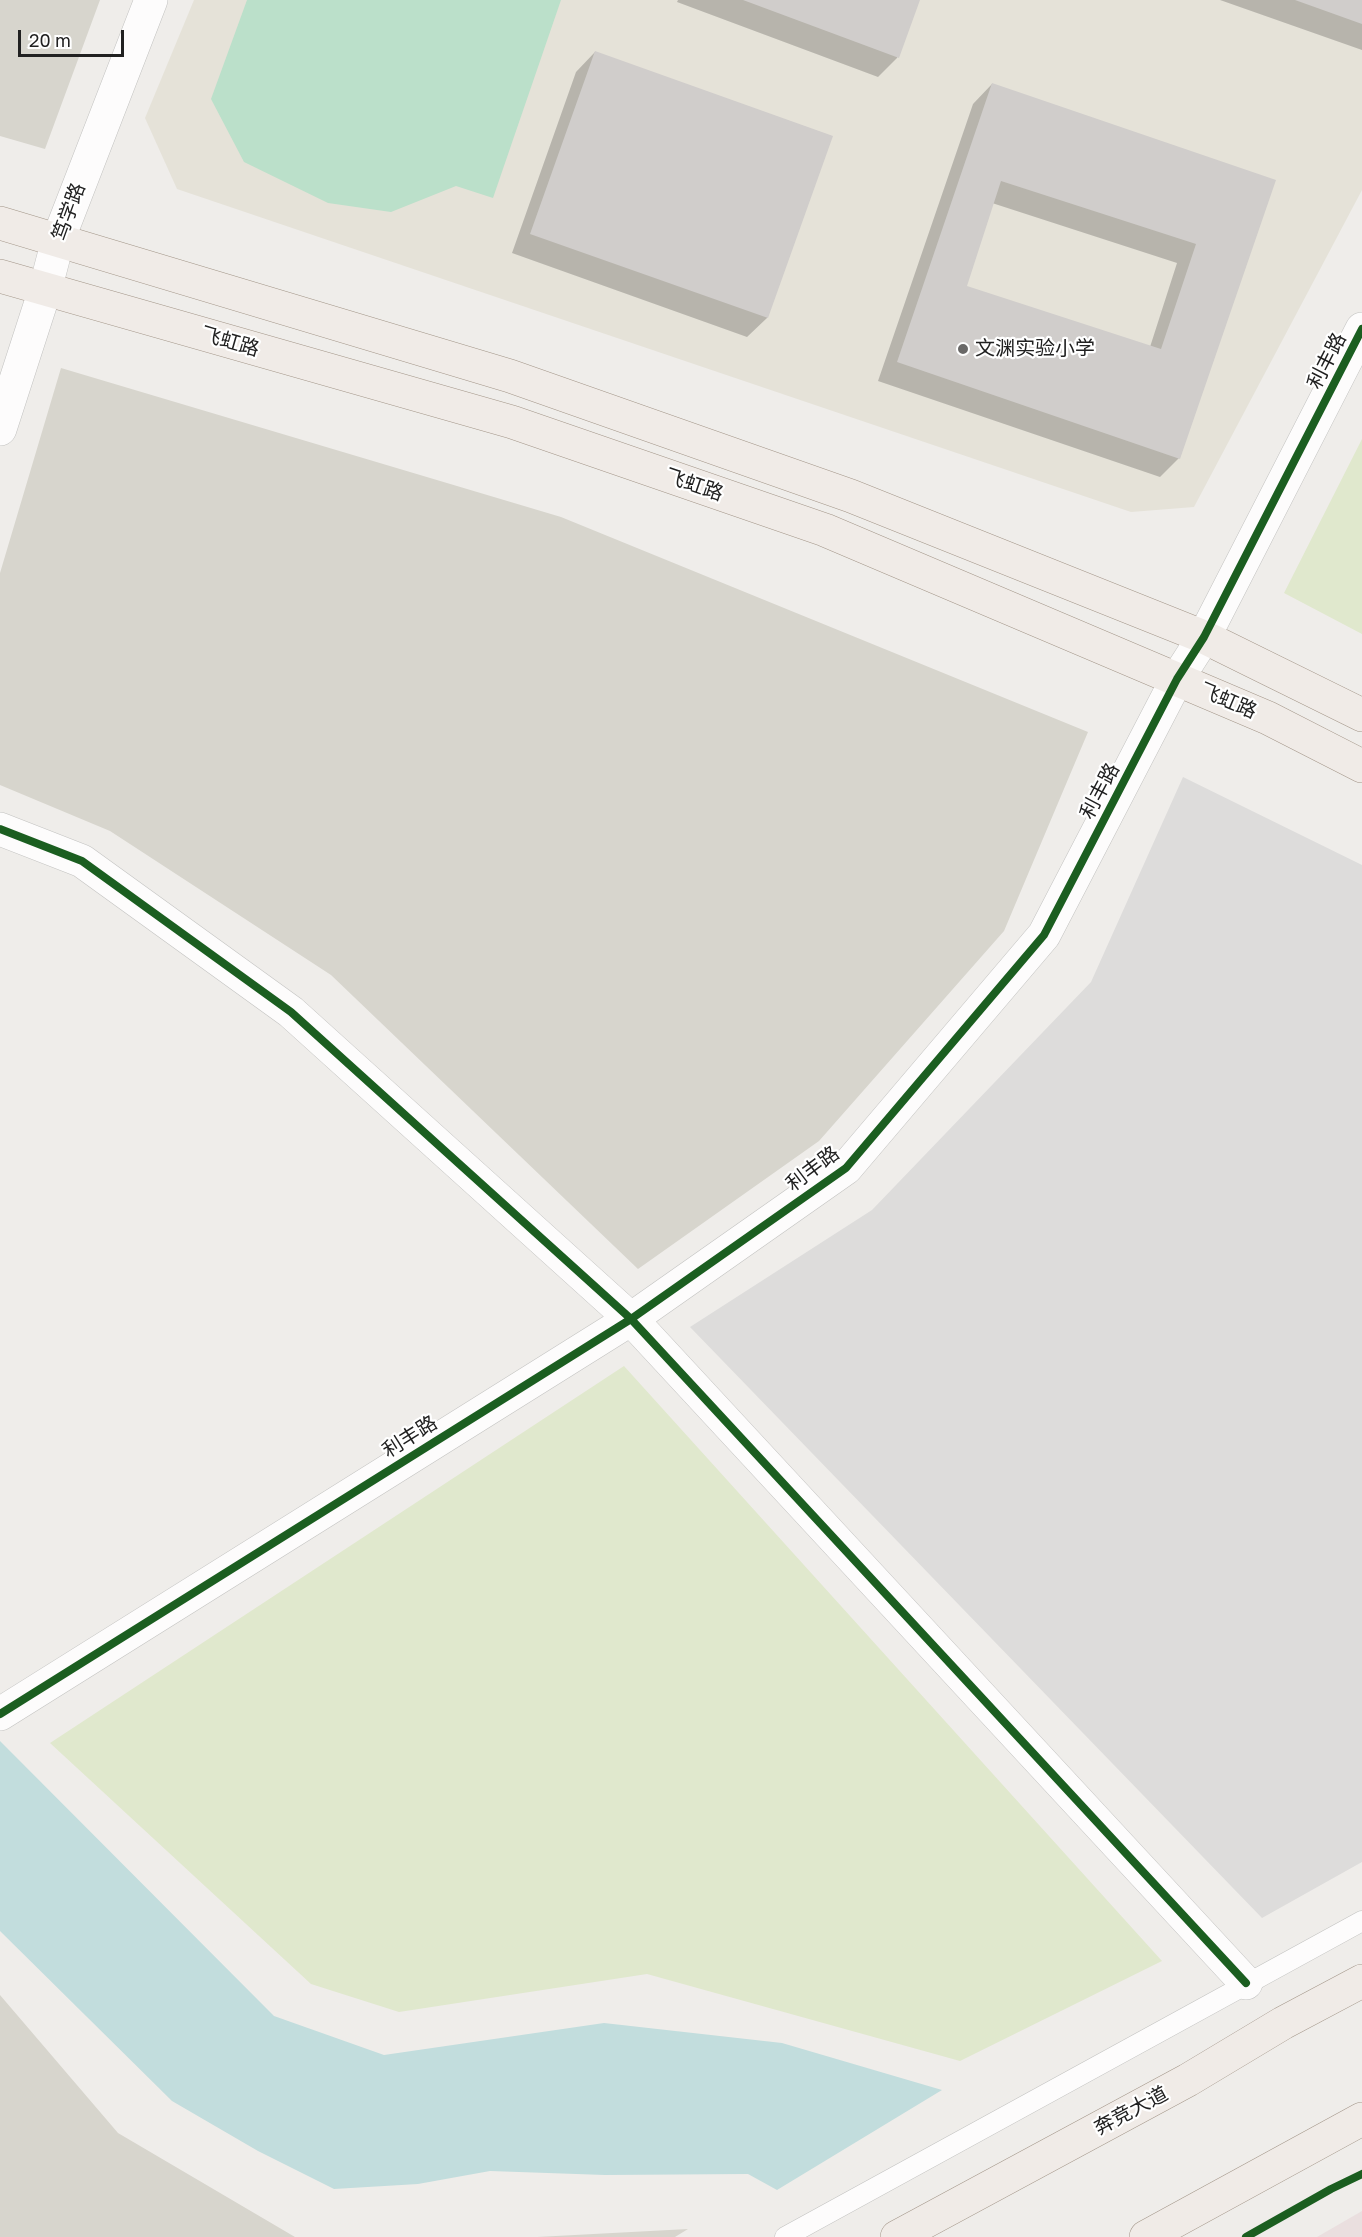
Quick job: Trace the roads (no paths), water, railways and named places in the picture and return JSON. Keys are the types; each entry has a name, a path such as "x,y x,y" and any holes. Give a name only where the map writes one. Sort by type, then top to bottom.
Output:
{"main road":[{"path":"0,223 510,375 851,496 1204,637 1362,715"},
{"name":"飞虹路","path":"0,276 512,422 825,530 1268,718 1362,766"},
{"name":"奔竞大道","path":"897,2237 1188,2080 1283,2023 1362,1981"},
{"path":"1146,2237 1362,2118"}],"street":[{"name":"笃学路","path":"0,429 45,290 58,240 151,0"},
{"name":"利丰路","path":"10,1708 631,1319 846,1168 1044,935 1177,680 1204,637 1362,329"},
{"path":"0,829 82,861 291,1012 631,1319 1246,1983"}],"lane":[{"path":"785,2237 1362,1921"}],"water":[{"path":"0,1741 274,2016 384,2055 604,2023 782,2043 942,2090 777,2190 748,2174 605,2175 490,2171 418,2184 334,2189 258,2151 172,2101 0,1931"}],"place":[{"name":"文渊实验小学","path":"963,349"}]}
